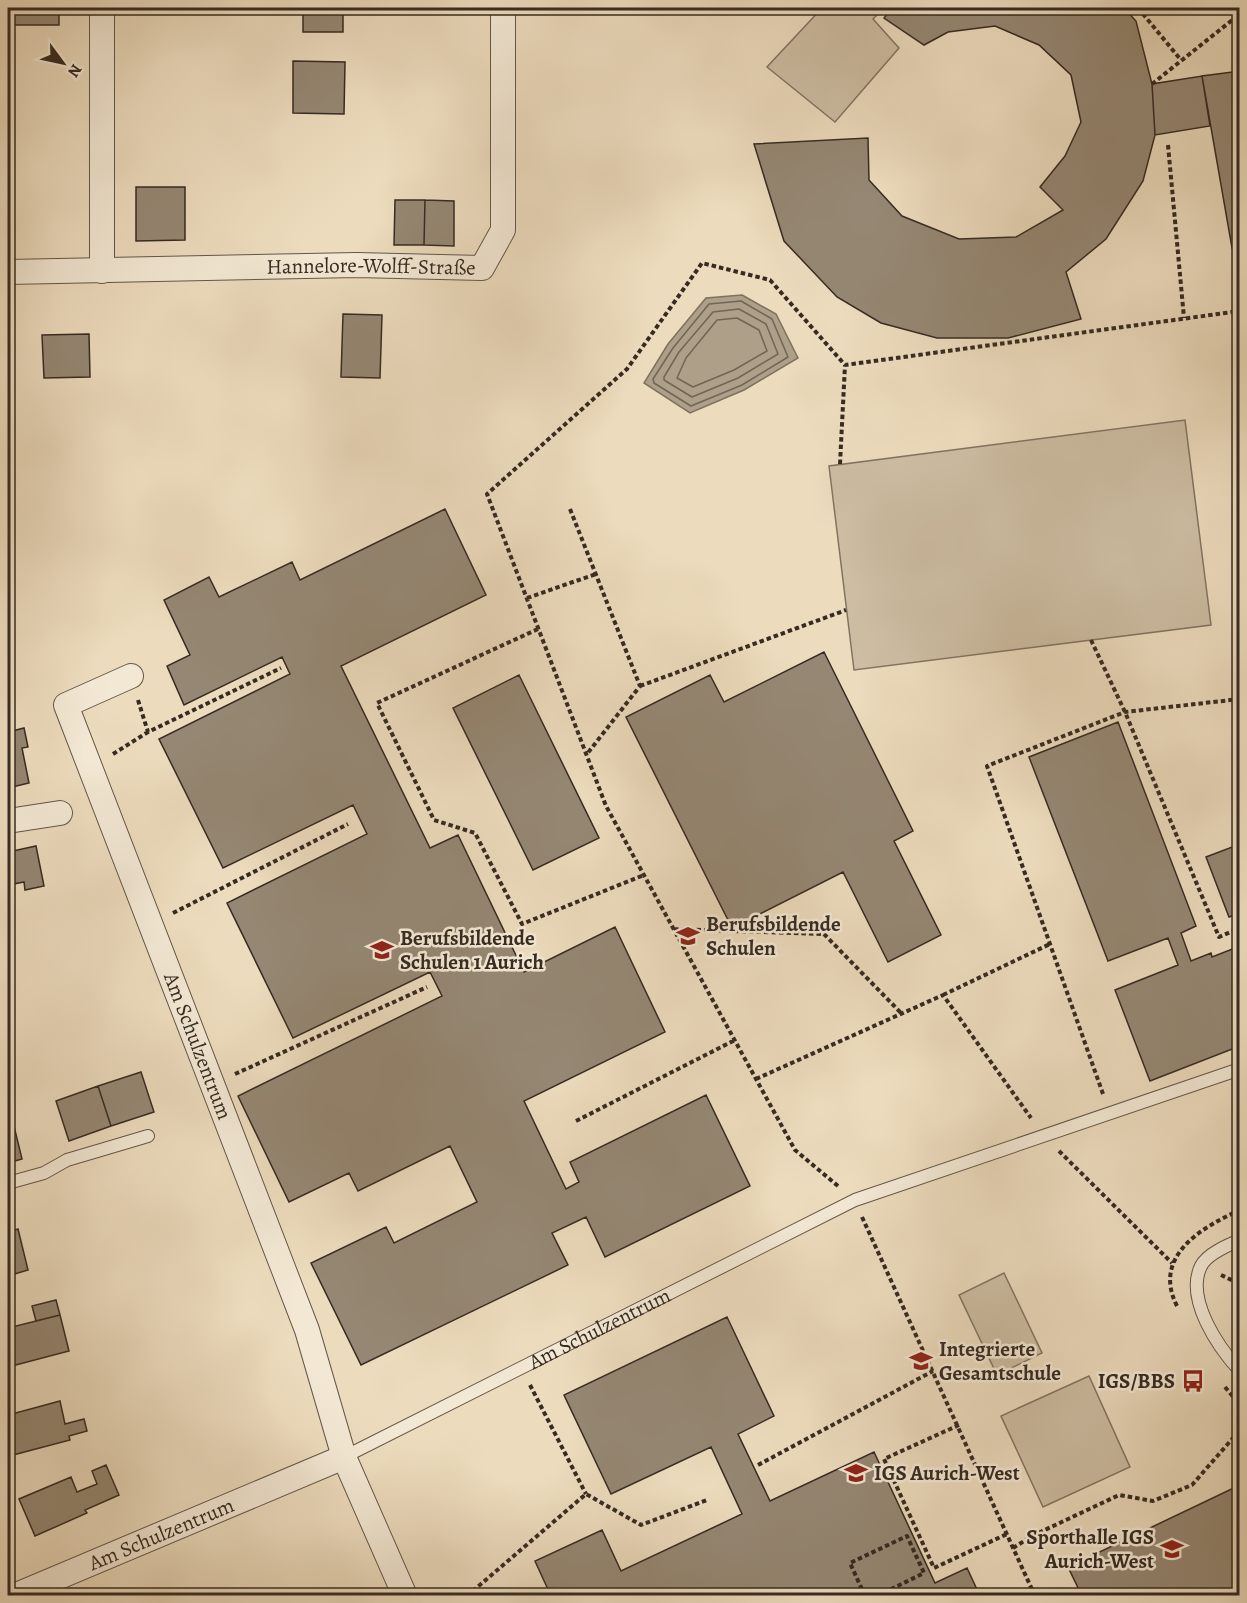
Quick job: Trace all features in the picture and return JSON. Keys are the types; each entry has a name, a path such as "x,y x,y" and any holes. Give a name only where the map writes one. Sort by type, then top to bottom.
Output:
{"street":[{"path":"102,8 102,271"},
{"name":"Hannelore-Wolff-Straße","path":"8,272 102,271 142,267 482,268 503,230 503,8"},
{"name":"Am Schulzentrum","path":"131,676 66,705 307,1330 345,1457 405,1596"},
{"path":"8,821 60,813"},
{"name":"Am Schulzentrum","path":"14,1596 345,1457"}],"lane":[{"name":"Am Schulzentrum","path":"345,1457 855,1200 1239,1069"},
{"path":"8,1183 44,1173 67,1161 148,1136"},
{"path":"1239,1240 1223,1248 1203,1263 1196,1281 1198,1300 1222,1348 1239,1371"}],"path":[{"path":"1138,8 1181,60"},
{"path":"1152,84 1231,21 1239,19"},
{"path":"1168,145 1184,318"},
{"path":"840,464 845,365 770,280 702,263 627,369 487,494 606,806 795,1150 855,1200 1035,1596"},
{"path":"845,365 1239,311"},
{"path":"570,509 640,686"},
{"path":"527,598 596,574"},
{"path":"586,754 640,686 846,610"},
{"path":"538,629 377,703 434,820 475,833 522,924 644,875"},
{"path":"1091,640 1125,712 1220,937 1239,928"},
{"path":"91,769 148,732 281,668"},
{"path":"131,676 148,732"},
{"path":"1111,1113 987,766 1125,712 1239,699"},
{"path":"151,924 348,824"},
{"path":"674,929 824,934 902,1014"},
{"path":"756,1079 902,1014 1050,944"},
{"path":"212,1084 427,987"},
{"path":"943,995 1044,1136 1172,1263"},
{"path":"576,1121 735,1040"},
{"path":"521,1368 586,1494 641,1525 707,1500"},
{"path":"758,1465 933,1371"},
{"path":"959,1425 884,1459 934,1568 1007,1534"},
{"path":"1013,1548 1119,1495 1153,1501 1192,1485 1239,1431"},
{"path":"467,1596 586,1494"},
{"path":"865,1596 850,1563 907,1536 924,1573 877,1596"}],"shaded area":[{"path":"822,8 884,8 873,19 899,48 835,122 767,67"},
{"path":"1185,420 1211,625 854,670 829,466"},
{"path":"1004,1273 1042,1353 997,1375 959,1295"},
{"path":"1089,1376 1130,1467 1043,1507 1001,1416"}],"water":[{"path":"742,295 776,314 798,358 744,390 690,413 644,383 668,344 706,298"}],"building":[{"path":"8,8 59,8 59,25 8,25"},
{"path":"303,8 343,8 343,32 303,32"},
{"path":"892,8 1124,8 1136,21 1152,84 1155,135 1143,181 1106,239 1066,272 1081,319 1008,338 937,338 881,323 837,297 784,241 754,144 868,138 869,180 902,216 959,239 1016,237 1063,210 1040,187 1065,156 1081,122 1071,75 1039,45 995,26 948,32 924,45 884,18"},
{"path":"293,61 345,62 344,114 293,113"},
{"path":"1240,71 1240,247 1232,248 1202,76"},
{"path":"1202,76 1210,126 1155,135 1152,84"},
{"path":"136,187 185,187 185,240 136,241"},
{"path":"395,200 425,200 424,245 394,245"},
{"path":"425,200 454,201 454,246 424,245"},
{"path":"343,314 382,315 380,378 341,377"},
{"path":"89,334 90,377 44,378 42,335"},
{"name":"Berufsbildende Schulen 1 Aurich","path":"445,509 486,595 341,666 430,848 458,835 524,972 615,927 665,1032 524,1101 566,1189 579,1182 570,1162 706,1095 750,1186 605,1257 586,1217 552,1233 568,1265 361,1365 311,1263 386,1227 394,1243 477,1202 450,1146 358,1191 349,1173 289,1202 238,1096 442,996 430,972 293,1038 227,903 367,834 353,805 223,868 159,739 290,674 282,657 184,705 167,666 190,655 164,600 209,577 219,597 292,562 300,580"},
{"path":"824,652 913,831 894,841 941,935 888,962 843,872 732,928 626,717 710,675 724,702"},
{"name":"Berufsbildende Schulen 1 Aurich","path":"519,675 599,838 533,870 453,708"},
{"path":"1118,722 1196,926 1181,933 1191,961 1211,953 1212,957 1240,946 1240,1046 1150,1081 1115,990 1178,965 1168,938 1108,961 1029,757"},
{"path":"24,728 28,747 22,748 29,783 8,788 8,732"},
{"path":"1240,844 1240,913 1229,917 1206,857"},
{"path":"36,846 44,886 25,890 24,882 8,885 8,852"},
{"path":"141,1072 154,1112 111,1126 98,1086"},
{"path":"98,1086 111,1126 69,1141 56,1101"},
{"path":"11,1114 22,1159 8,1163 8,1115"},
{"path":"18,1229 28,1270 8,1276 8,1232"},
{"path":"56,1300 60,1315 36,1321 32,1306"},
{"path":"60,1315 69,1351 8,1367 8,1328"},
{"name":"IGS Aurich-West","path":"727,1317 774,1416 738,1434 770,1501 874,1452 935,1583 967,1568 980,1596 551,1596 535,1561 602,1530 621,1571 742,1514 711,1447 611,1494 564,1395"},
{"path":"60,1401 65,1424 84,1419 87,1431 69,1436 70,1440 13,1455 8,1433 8,1415"},
{"path":"106,1465 119,1495 85,1510 87,1513 35,1536 19,1499 71,1477 77,1492 97,1484 92,1471"},
{"name":"Sporthalle IGS Aurich-West","path":"1240,1485 1240,1596 1082,1596 1068,1567"}],"place":[{"name":"Berufsbildende Schulen","path":"688,936"},
{"name":"Berufsbildende Schulen 1 Aurich","path":"382,950"},
{"name":"Integrierte Gesamtschule","path":"921,1361"},
{"name":"IGS/BBS","path":"1193,1381"},
{"name":"IGS Aurich-West","path":"856,1473"},
{"name":"Sporthalle IGS Aurich-West","path":"1172,1549"}]}
